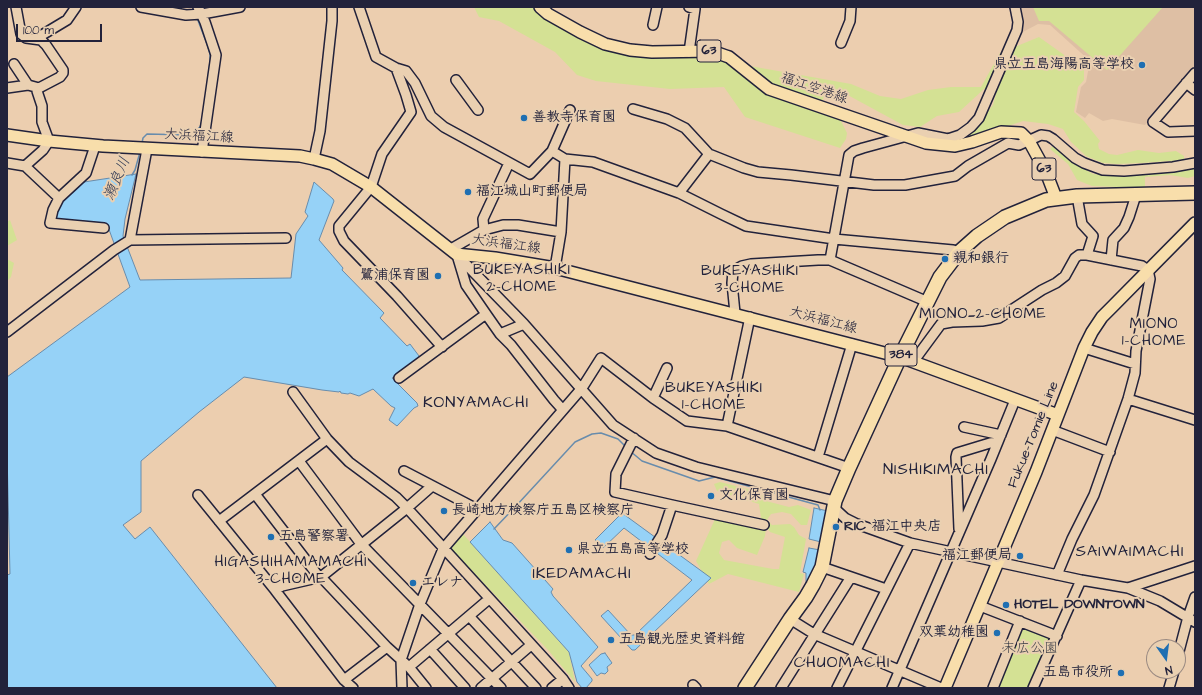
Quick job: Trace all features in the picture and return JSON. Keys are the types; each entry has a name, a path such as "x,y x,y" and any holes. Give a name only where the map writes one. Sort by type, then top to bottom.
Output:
{"highway":[{"name":"384","path":"745,688 806,597 822,567 834,504 848,468 900,357 940,277 959,252 977,236 1005,217 1034,204 1056,198 1077,196 1195,193"}],"main road":[{"name":"福江空港線","path":"540,7 548,14 605,44 630,50 652,52 712,51 729,57 769,89 926,143 955,146 1002,132 1021,134 1029,141"},
{"name":"大浜福江線","path":"7,135 95,146 300,156 332,164 371,188 454,252 555,268 852,344 900,357 1058,415"},
{"name":"63","path":"1029,141 1046,172 1056,198"},
{"name":"Fukue-Tomie Line","path":"945,688 998,563 1084,348 1092,332 1102,317 1195,223"}],"street":[{"path":"7,88 28,85 39,88 60,77 63,73 63,70 41,40 26,38 21,34 16,7"},
{"path":"41,40 42,35 67,20 76,7"},
{"path":"141,7 186,15 200,11 240,7"},
{"path":"314,160 320,131 332,22 332,7"},
{"path":"359,7 376,57 396,68 406,71 415,82 431,116 444,127 530,174 552,151 570,110"},
{"path":"653,25 657,7"},
{"path":"689,7 695,9 689,52"},
{"path":"841,43 850,21 851,7"},
{"path":"830,260 849,155 854,151 883,142 918,134 948,139 960,135 971,127 979,118 1017,30 1018,22 1015,7"},
{"path":"200,11 216,55 202,152"},
{"path":"14,64 28,85"},
{"path":"396,68 411,112 382,154 371,188 339,226 339,231 344,241 397,296 442,347"},
{"path":"1195,73 1153,122 1168,132 1195,131"},
{"path":"456,80 478,110"},
{"path":"1186,83 1195,90"},
{"path":"25,166 43,150 49,141 42,122 42,106 37,91 39,88"},
{"path":"633,109 667,118 685,128 709,154 744,168 758,172 791,174 874,185 905,185 955,176 968,166 1008,143 1019,145 1038,136 1048,136 1075,158 1094,168 1103,170 1124,171 1173,167 1195,163"},
{"path":"95,146 86,172 59,198 53,210 50,223 104,228"},
{"path":"130,240 147,149"},
{"path":"552,151 565,159 593,162 679,193 746,226 834,238 953,250 959,252"},
{"path":"679,193 709,154"},
{"path":"555,268 561,232 565,159"},
{"path":"7,163 25,166 59,198"},
{"path":"484,230 483,219 508,163"},
{"path":"1111,260 1113,240 1124,228 1136,195"},
{"path":"1077,196 1082,224 1093,236 1087,255"},
{"path":"454,252 484,230 503,225 518,225 561,232"},
{"path":"7,332 114,250 130,240 286,238"},
{"path":"454,252 466,285 486,314 500,334 511,344 563,410"},
{"path":"454,252 524,324 582,388 613,425 656,453 696,467 834,504 845,518 857,524 910,543 950,553 1056,575 1128,588 1160,601 1191,619"},
{"path":"912,362 941,324 982,321 999,318 1065,276 1075,258 1079,255 1087,255 1142,266 1148,270 1150,279 1136,351 1135,373 1128,399 1094,495 1056,575"},
{"path":"735,313 732,283 733,271 750,264 830,260 928,302"},
{"path":"399,378 486,314"},
{"path":"726,426 750,317"},
{"path":"500,334 524,324"},
{"path":"818,457 852,344"},
{"path":"1084,348 1135,364"},
{"path":"402,688 401,660 420,604 444,549 582,388 600,358 653,398 687,420 726,426 848,468"},
{"path":"653,398 667,368"},
{"path":"293,392 327,440 350,462 396,497 407,508 563,679 569,688"},
{"path":"1128,399 1195,420"},
{"path":"892,688 1015,400"},
{"path":"964,427 999,439"},
{"path":"1052,430 1110,452"},
{"path":"634,438 616,474 615,492 764,524"},
{"path":"959,533 957,453 999,439"},
{"path":"219,521 327,440"},
{"path":"298,461 361,544 501,688"},
{"path":"404,471 477,509"},
{"path":"275,590 282,586 320,577 407,508 432,486"},
{"path":"255,494 320,577 387,647 409,667 426,688"},
{"path":"198,495 275,590 344,680 353,688"},
{"path":"650,554 662,535 672,505"},
{"path":"837,688 910,543"},
{"path":"1128,588 1195,566"},
{"path":"822,567 886,589"},
{"path":"781,688 851,577"},
{"path":"1033,688 1081,580"},
{"path":"1184,639 1191,619 1195,597"},
{"path":"409,667 490,599"},
{"path":"980,606 1057,636"},
{"path":"469,616 536,688"},
{"path":"790,619 814,634 940,688"},
{"path":"993,688 1020,621"},
{"path":"481,688 532,645"},
{"path":"344,680 387,647"},
{"path":"430,649 465,688"},
{"path":"552,688 563,679"}],"shaded area":[{"name":"県立五島海陽高等学校","path":"1017,7 1195,7 1195,69 1145,125 1112,119 1103,121 1089,113 1085,118 1076,112 1081,87 1086,82 1090,61 1050,25 1038,24 1021,33"}],"green space":[{"path":"474,7 538,7 633,56 705,58 851,84 880,96 901,99 928,90 951,87 981,87 1000,53 1039,37 1084,69 1084,80 1078,87 1074,112 1084,121 1100,141 1098,144 1099,149 1109,154 1117,155 1138,150 1159,153 1176,151 1184,156 1184,160 1117,164 1103,163 1086,156 1071,142 1063,129 1048,124 1023,121 987,133 970,141 968,134 993,105 997,89 984,89 959,112 937,116 920,127 903,125 844,93 824,96 820,110 840,119 847,133 846,139 840,148 745,117 724,87 670,89 596,81 577,75 555,52 499,21 479,17"},
{"path":"1033,7 1163,7 1107,70 1049,21 1039,21"},
{"path":"1054,145 1072,162 1093,174 1117,176 1170,172 1195,167 1195,176 1188,178 1170,175 1145,177 1145,188 1092,186 1077,180 1068,164 1050,149"},
{"path":"10,220 17,240 7,246 7,222"},
{"path":"7,259 14,263 11,277 7,281"},
{"path":"720,482 760,492 766,501 789,507 798,505 811,510 807,525 801,525 791,514 782,512 771,514 767,520 772,525 790,524 799,535 806,539 800,573 804,574 799,592 728,574 709,584 696,561 715,519 766,528 765,536 757,555 737,548 729,540 722,542 719,553 724,560 779,569 785,537 770,532 761,518 759,504 717,491 714,484"},
{"path":"463,534 569,652 575,682 548,650 451,549"},
{"name":"末広公園","path":"1023,627 1050,637 1051,639 1029,688 996,688"}],"water":[{"path":"136,174 125,219 123,236 140,280 291,278 296,234 308,216 305,212 314,182 334,201 319,240 343,268 342,270 384,313 380,318 407,346 410,344 420,359 392,378 417,403 418,406 414,408 397,426 389,420 395,408 373,389 359,396 350,393 341,393 340,391 322,390 244,377 199,412 141,461 141,512 123,525 135,539 150,527 277,688 7,688 7,575 10,574 7,377 130,287 107,224 57,221 56,216 58,206 84,182"},
{"path":"814,508 828,511 821,542 809,539"},
{"path":"622,513 711,578 635,650 632,650 601,616 608,610 631,635 635,635 692,580 624,528 603,548 595,540"},
{"path":"490,522 503,540 512,543 553,589 551,592 553,596 598,647 581,666 592,679 586,688 582,688 577,682 569,652 470,542"},
{"path":"809,548 820,550 815,573 808,585 806,584 806,573 803,572"},
{"path":"605,653 612,663 607,667 608,671 605,674 601,673 597,676 589,665 601,654"}],"waterway":[{"name":"瀬良川","path":"197,18 210,54 203,117"},
{"name":"瀬良川","path":"142,143 143,138 147,134 189,135 200,127 202,121"},
{"name":"瀬良川","path":"132,175 140,152"},
{"path":"494,529 575,442 592,434 601,433 618,439 626,447"},
{"path":"630,451 642,461 699,481 715,477 818,505 820,510"}],"place":[{"name":"県立五島海陽高等学校","path":"1142,65"},
{"name":"善教寺保育園","path":"524,118"},
{"name":"福江城山町郵便局","path":"468,192"},
{"name":"親和銀行","path":"945,259"},
{"name":"鷺浦保育園","path":"438,276"},
{"name":"文化保育園","path":"711,496"},
{"name":"長崎地方検察庁五島区検察庁","path":"444,511"},
{"name":"RIC 福江中央店","path":"836,527"},
{"name":"五島警察署","path":"271,537"},
{"name":"県立五島高等学校","path":"569,550"},
{"name":"福江郵便局","path":"1020,556"},
{"name":"エレナ","path":"413,583"},
{"name":"HOTEL DOWNTOWN","path":"1006,605"},
{"name":"双葉幼稚園","path":"997,633"},
{"name":"五島観光歴史資料館","path":"611,640"},
{"name":"五島市役所","path":"1121,673"}],"district":[{"name":"BUKEYASHIKI 2-CHOME","path":"522,280"},
{"name":"BUKEYASHIKI 3-CHOME","path":"750,280"},
{"name":"MIONO 2-CHOME","path":"983,315"},
{"name":"MIONO 1-CHOME","path":"1154,334"},
{"name":"BUKEYASHIKI 1-CHOME","path":"714,398"},
{"name":"KONYAMACHI","path":"476,404"},
{"name":"NISHIKIMACHI","path":"936,471"},
{"name":"SAIWAIMACHI","path":"1130,553"},
{"name":"HIGASHIHAMAMACHI 3-CHOME","path":"291,572"},
{"name":"IKEDAMACHI","path":"582,575"},
{"name":"CHUOMACHI","path":"842,664"}]}
